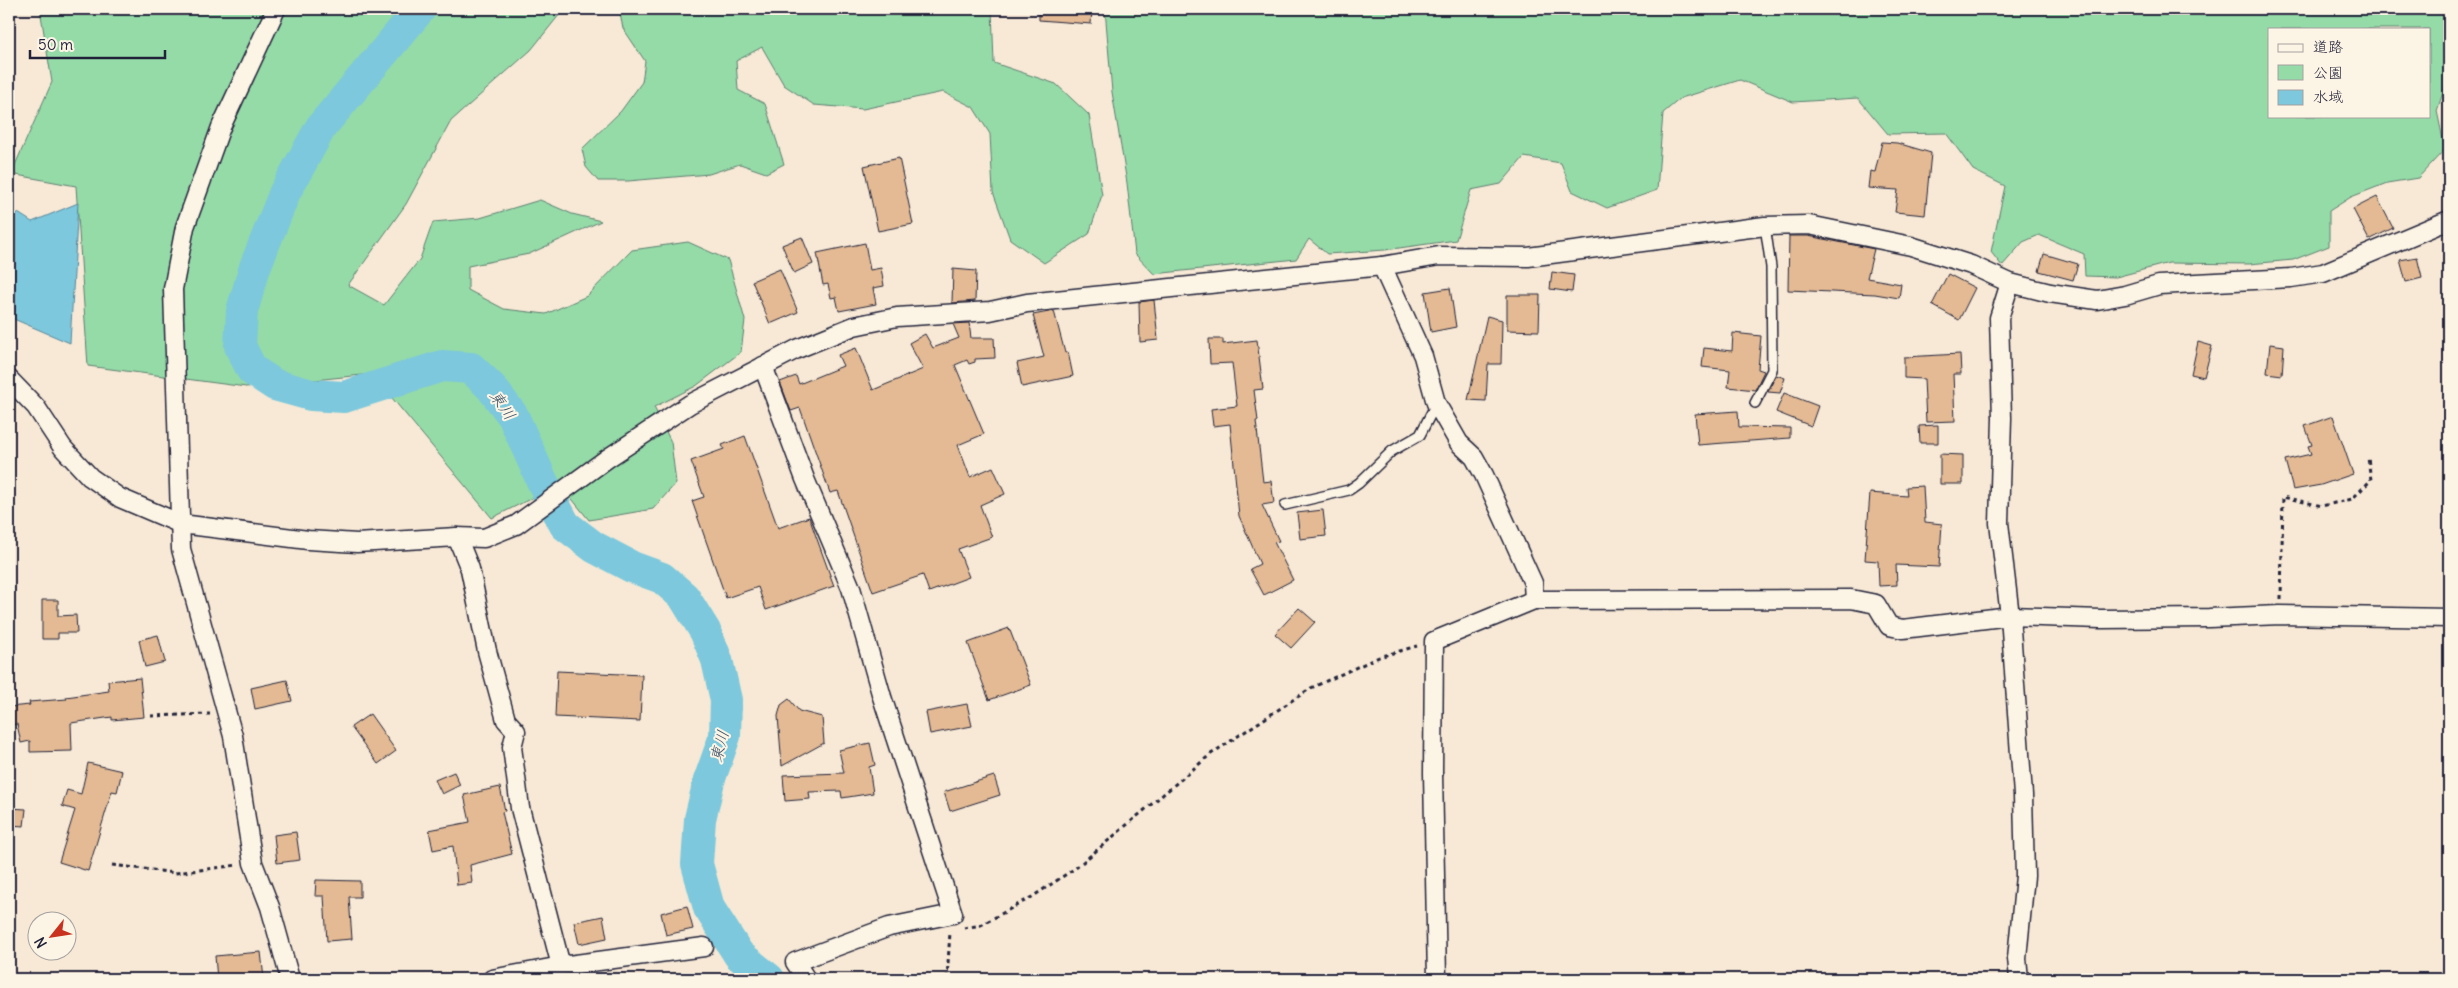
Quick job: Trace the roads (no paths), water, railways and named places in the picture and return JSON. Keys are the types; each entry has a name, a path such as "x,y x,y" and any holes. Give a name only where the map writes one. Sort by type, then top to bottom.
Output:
{"street":[{"path":"276,9 221,127 185,226 174,289 181,549 234,736 253,863 270,907 290,979"},
{"path":"9,379 36,407 63,448 90,477 120,498 181,524 308,540 357,543 457,537 484,538 516,525 608,458 690,404 797,349 854,326 897,317 990,311 1027,303 1382,266 1439,256 1528,257 1765,226 1809,225 1911,246 1971,265 2010,283 2050,293 2097,300 2125,295 2159,285 2291,278 2323,273 2449,220"},
{"path":"1382,266 1423,356 1436,403 1459,443 1474,457 1484,475 1534,583 1534,600"},
{"path":"2010,283 1999,318 2002,418 1999,522 2010,616 2023,795 2025,876 2017,958 2019,979"},
{"path":"763,366 805,479 851,588 882,697 953,914 889,927 795,962 806,979"},
{"path":"457,537 470,569 487,650 506,720 516,731 512,746 520,808 561,966"},
{"path":"1437,979 1433,773 1434,640 1534,600 1851,599 1876,604 1889,626 1903,629 2010,616 2111,619 2280,615 2449,618"},
{"path":"492,979 561,966 704,947"}],"lane":[{"path":"1755,403 1772,370 1771,267 1765,226"},
{"path":"1285,505 1349,490 1360,483 1392,451 1420,435 1436,403"}],"water":[{"path":"78,203 70,343 9,317 9,215 18,213 32,222"}],"waterway":[{"name":"東川","path":"420,9 321,127 285,192 255,267 242,311 240,346 252,370 275,385 311,395 344,397 442,366 471,368 491,387 513,416 543,483 565,525 594,547 632,567 662,578 684,597 705,631 717,660 726,700 725,736 709,781 700,819 697,864 709,908 739,955 769,979"}]}
